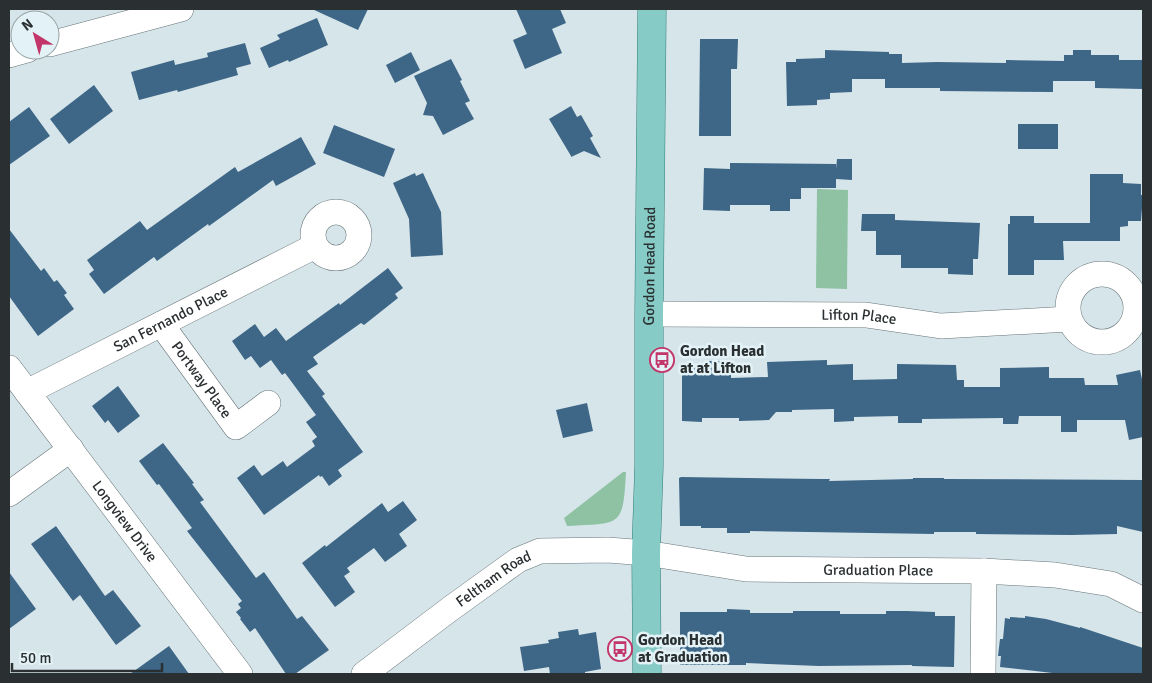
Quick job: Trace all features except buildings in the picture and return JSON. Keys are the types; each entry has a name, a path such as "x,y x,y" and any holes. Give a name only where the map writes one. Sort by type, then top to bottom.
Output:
{"main road":[{"name":"Gordon Head Road","path":"648,674 646,553 649,466 652,9"}],"street":[{"path":"60,41 181,9"},
{"name":"San Fernando Place","path":"27,392 316,246"},
{"name":"Lifton Place","path":"649,314 866,315 942,326 1069,319"},
{"name":"Portway Place","path":"160,324 236,427 268,403"},
{"name":"Longview Drive","path":"9,368 240,674"},
{"path":"9,494 71,449"},
{"name":"Feltham Road","path":"364,674 518,560 540,551 576,549 646,553"},
{"name":"Graduation Place","path":"646,553 746,569 984,571 1055,574 1111,584 1143,600"},
{"path":"983,674 984,571"},
{"name":"Graduation Place","path":"1111,584 1143,577"}],"green space":[{"path":"817,189 848,190 847,289 816,288"},
{"path":"623,472 626,472 623,504 616,519 599,524 567,526 564,518"}],"place":[{"name":"Gordon Head at at Lifton","path":"662,360"},
{"name":"Gordon Head at Graduation","path":"620,649"}]}
